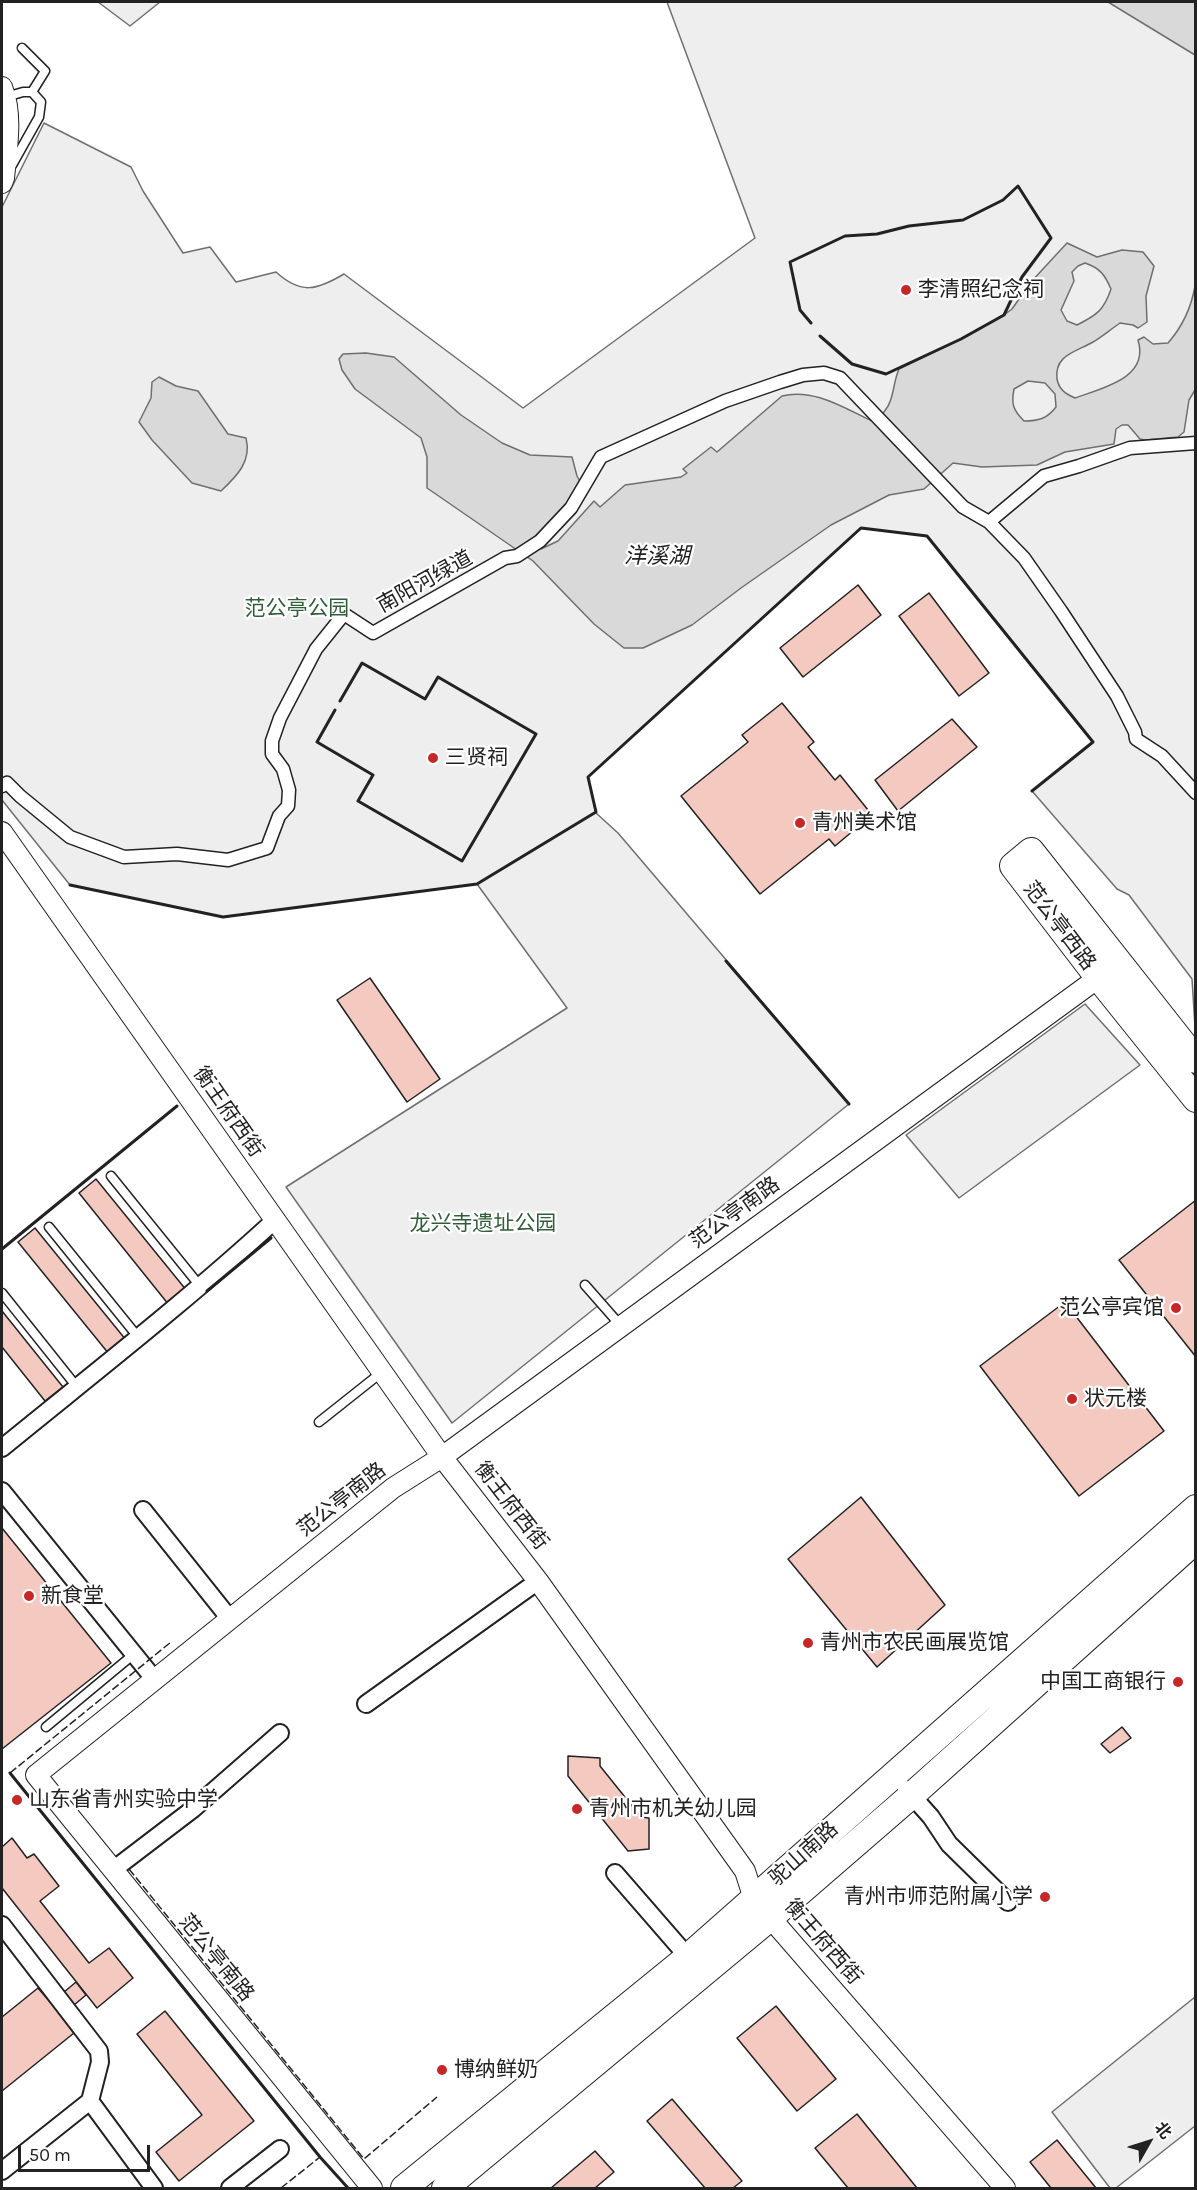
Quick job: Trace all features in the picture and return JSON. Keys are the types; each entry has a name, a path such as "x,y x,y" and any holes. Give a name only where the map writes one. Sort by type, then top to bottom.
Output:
{"main road":[{"name":"范公亭西路","path":"1108,970 1196,1060"},
{"name":"范公亭西路","path":"1108,970 1196,1099"},
{"name":"驼山南路","path":"446,2188 762,1908 894,1775 1196,1508"},
{"name":"驼山南路","path":"404,2188 688,1957 762,1908 912,1795 1196,1540"}],"street":[{"path":"3,181 9,135 4,92"},
{"name":"南阳河绿道","path":"2,786 7,783 70,837 124,857 177,854 228,860 267,848 279,816 288,806 289,790 283,769 272,754 272,741 280,718 316,649 344,614 373,633 506,558 517,556 540,541 571,508 601,458 725,401 795,378 824,373 840,378 963,507 989,522"},
{"path":"1196,443 1130,448 1044,476 989,522 1024,558 1061,611 1117,696 1136,739 1162,756 1196,794"},
{"name":"衡王府西街","path":"2,832 442,1456 538,1581 745,1871 762,1908 1005,2188"},
{"name":"范公亭南路","path":"372,2188 36,1775 393,1488 442,1456 1108,970"},
{"path":"2,1448 200,1286 275,1220"},
{"path":"2,1491 155,1680"},
{"path":"143,1510 230,1619"},
{"path":"366,1704 538,1581"},
{"path":"113,1870 193,1809 280,1733"},
{"path":"894,1775 931,1817 949,1844 1008,1902"},
{"path":"615,1873 688,1957"},
{"path":"2,1925 99,2050 100,2062 90,2102 2,2171"},
{"path":"90,2102 154,2188"},
{"path":"230,2188 280,2149"}],"lane":[{"path":"22,48 45,71 32,92"},
{"path":"3,181 39,117 41,102 32,92 4,92"},
{"path":"111,1176 200,1286"},
{"path":"49,1227 138,1337"},
{"path":"585,1285 621,1326"},
{"path":"2,1293 77,1387"},
{"path":"319,1422 382,1371"},
{"path":"46,1727 134,1654"}],"green space":[{"path":"98,2 160,2 130,26"},
{"name":"范公亭公园","path":"667,2 1195,2 1195,1027 1192,979 1129,895 1117,889 1032,791 1093,742 927,536 861,528 588,777 596,813 618,833 849,1104 452,1423 286,1187 567,1008 477,884 223,917 70,885 2,800 2,207 44,123 131,167 143,191 183,253 210,247 236,282 276,272 293,284 309,288 326,284 344,274 523,408 755,238"},
{"path":"1085,1004 1140,1065 959,1198 906,1135"},
{"path":"1195,1997 1195,2126 1116,2188 1110,2188 1052,2112"}],"water":[{"path":"1108,2 1195,2 1195,55"},
{"name":"洋溪湖","path":"1067,243 1097,257 1122,250 1143,252 1154,266 1146,296 1147,322 1138,328 1120,323 1096,340 1068,355 1059,364 1057,379 1059,386 1075,398 1121,380 1130,372 1137,364 1140,353 1138,340 1144,337 1153,344 1168,343 1186,317 1195,286 1195,390 1189,400 1184,432 1178,437 1145,440 1140,439 1128,425 1122,425 1116,429 1114,444 1065,452 1037,465 982,467 953,463 924,489 889,495 831,525 692,625 643,648 624,648 594,624 533,561 427,488 427,457 421,438 355,389 342,370 339,359 343,354 366,353 394,357 461,415 502,443 530,455 572,457 581,483 566,509 534,541 541,549 558,541 594,501 600,507 625,485 681,477 687,473 683,469 711,447 717,452 782,396 794,394 817,397 840,405 872,421 887,408 899,369 1004,315 1012,309 1031,282","holes":["1085,263 1095,267 1107,280 1111,289 1106,302 1099,311 1077,325 1067,321 1061,310 1074,281 1072,272","1028,381 1045,383 1055,394 1056,407 1049,414 1034,421 1024,421 1017,413 1013,403 1014,389"]},
{"path":"159,377 176,386 198,391 228,434 246,438 247,454 242,468 221,491 192,483 152,440 139,422 151,398 152,382"}],"building":[{"path":"858,585 881,615 803,677 780,648"},
{"path":"929,593 989,673 959,696 899,616"},
{"path":"782,703 814,742 808,747 835,780 840,775 872,815 835,846 829,839 760,894 681,796 748,742 742,735"},
{"path":"952,719 977,747 898,811 875,780"},
{"path":"370,978 440,1079 407,1102 337,1000"},
{"path":"96,1179 187,1291 169,1305 79,1193"},
{"name":"范公亭宾馆","path":"1196,1200 1196,1357 1119,1260"},
{"path":"35,1228 126,1340 109,1354 18,1242"},
{"name":"状元楼","path":"1065,1302 1164,1431 1079,1496 980,1366"},
{"path":"2,1311 63,1387 45,1401 2,1347"},
{"path":"861,1497 945,1605 877,1667 788,1559"},
{"name":"新食堂","path":"2,1528 111,1663 2,1749"},
{"path":"1122,1727 1131,1738 1110,1753 1101,1744"},
{"path":"568,1756 600,1758 600,1766 641,1817 649,1818 649,1849 628,1851 568,1776"},
{"path":"12,1838 27,1858 34,1854 59,1886 40,1901 89,1963 109,1948 133,1978 97,2008 2,1888 2,1847"},
{"path":"76,1982 86,1995 61,2016 74,2033 2,2091 2,2017 38,1988 51,2003"},
{"path":"776,2006 836,2079 797,2111 737,2038"},
{"path":"165,2011 254,2121 179,2181 156,2152 202,2115 137,2034"},
{"path":"672,2099 742,2181 733,2188 705,2188 647,2121"},
{"path":"857,2114 917,2188 848,2188 815,2148"},
{"path":"1057,2140 1096,2188 1051,2188 1030,2162"},
{"path":"595,2151 614,2172 595,2188 551,2188"}],"fence":[{"path":"10,1773 171,1642"},
{"path":"129,1869 364,2159 437,2097"},
{"path":"281,2188 320,2157"}],"wall":[{"path":"811,323 800,310 790,262 845,236 877,234 909,226 963,220 1003,200 1018,186 1051,238 1022,277 1004,315 961,339 886,374 852,364 820,336"},
{"path":"70,885 223,917 477,884 596,812 588,777 861,528 927,536 1093,742 1032,791"},
{"path":"335,710 317,742 373,775 358,801 462,861 536,734 438,677 425,699 362,663 340,701"},
{"path":"726,961 849,1104"},
{"path":"2,1249 177,1106"},
{"path":"207,1291 271,1238"},
{"path":"10,1773 320,2157 348,2188"}],"place":[{"name":"李清照纪念祠","path":"906,290"},
{"name":"三贤祠","path":"433,758"},
{"name":"青州美术馆","path":"800,823"},
{"name":"范公亭宾馆","path":"1176,1308"},
{"name":"状元楼","path":"1072,1399"},
{"name":"新食堂","path":"29,1596"},
{"name":"青州市农民画展览馆","path":"808,1643"},
{"name":"中国工商银行","path":"1178,1682"},
{"name":"山东省青州实验中学","path":"17,1800"},
{"name":"青州市机关幼儿园","path":"577,1809"},
{"name":"青州市师范附属小学","path":"1045,1897"},
{"name":"博纳鲜奶","path":"442,2070"}],"park label":[{"name":"龙兴寺遗址公园","path":"483,1224"}]}
